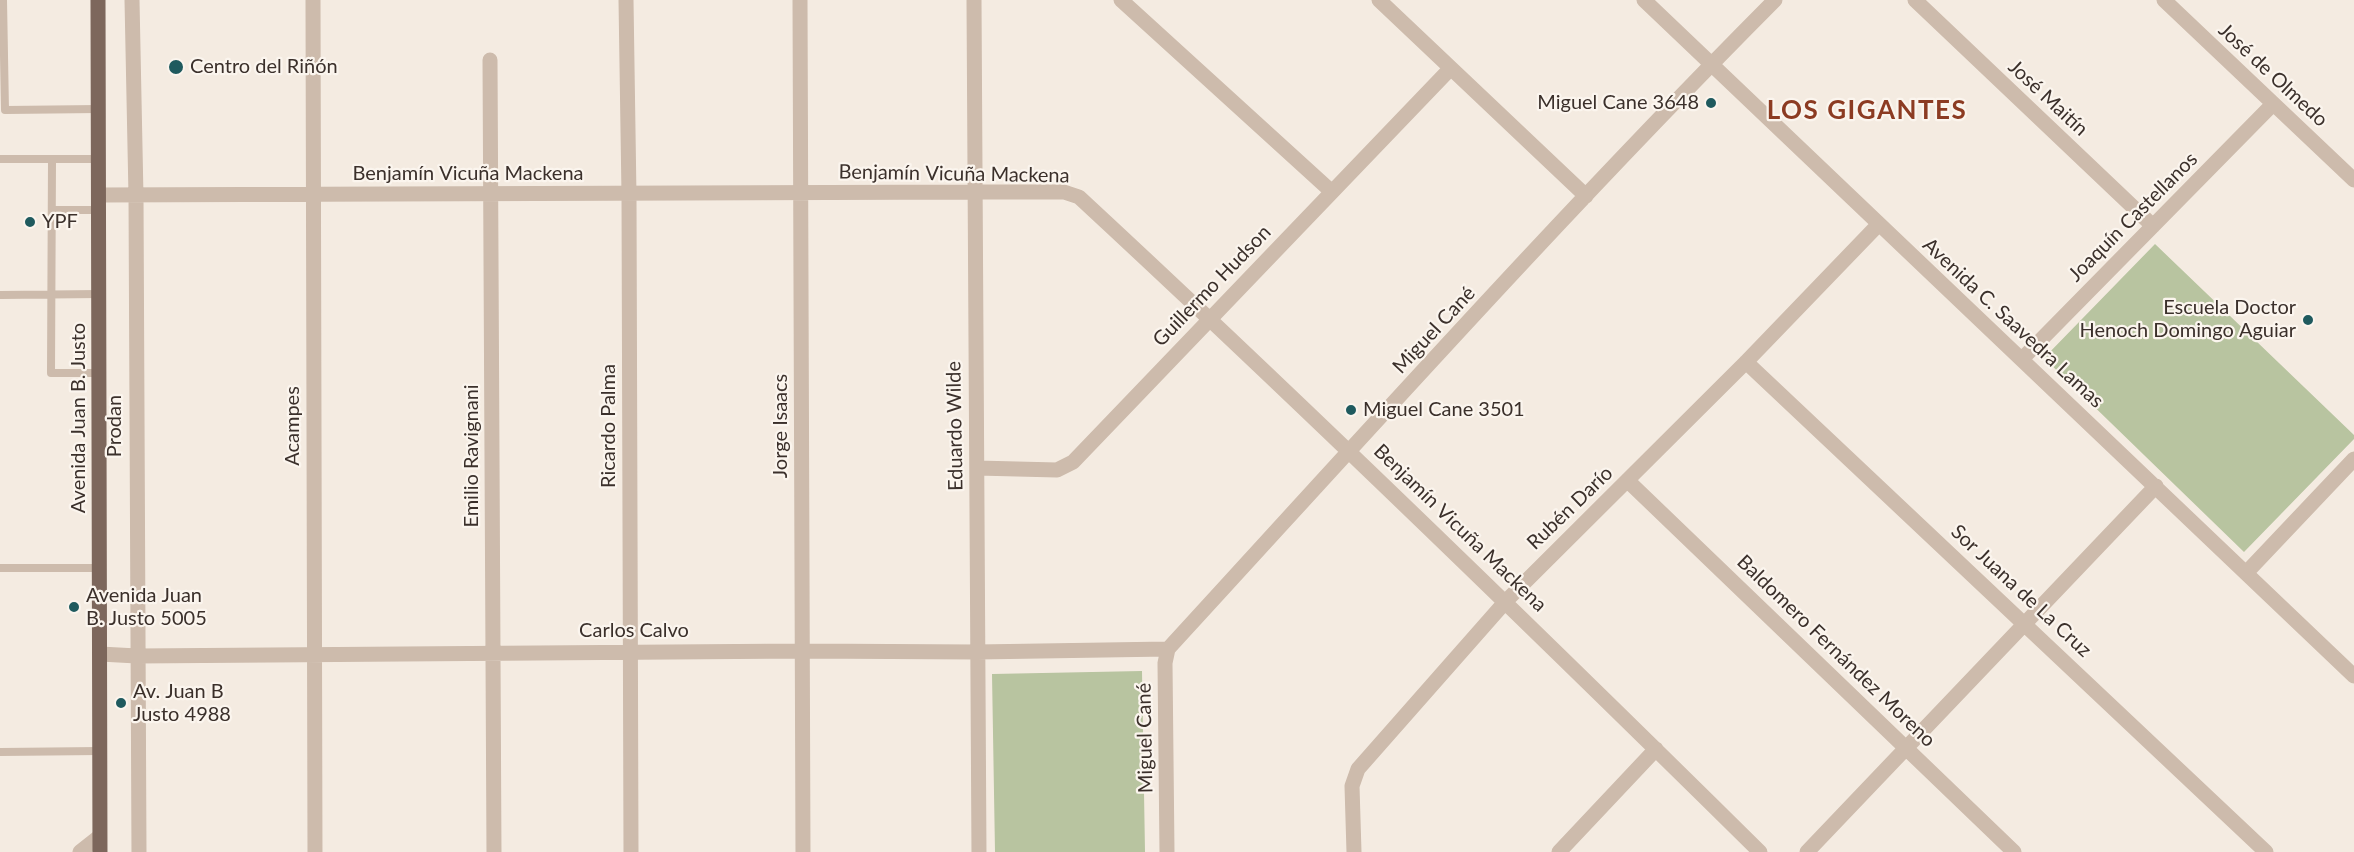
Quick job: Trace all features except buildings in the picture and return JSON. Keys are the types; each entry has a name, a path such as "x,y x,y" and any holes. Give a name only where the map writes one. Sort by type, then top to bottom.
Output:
{"main road":[{"name":"Avenida Juan B. Justo","path":"98,0 100,844"}],"street":[{"name":"Prodan","path":"132,0 136,196 139,852"},
{"name":"Acampes","path":"313,0 315,852"},
{"name":"Ricardo Palma","path":"626,0 629,195 631,852"},
{"name":"Jorge Isaacs","path":"800,0 803,852"},
{"name":"Eduardo Wilde","path":"974,0 979,852"},
{"path":"1121,0 1332,192"},
{"path":"1379,0 1587,196"},
{"name":"Avenida C. Saavedra Lamas","path":"1644,0 2354,676"},
{"name":"Miguel Cané","path":"1167,852 1165,663 1168,649 1587,196 1711,64 1775,0"},
{"name":"José Maitín","path":"1914,0 2153,226"},
{"name":"José de Olmedo","path":"2164,0 2354,180"},
{"name":"Emilio Ravignani","path":"490,60 494,852"},
{"name":"Guillermo Hudson","path":"977,468 1057,470 1073,462 1450,69"},
{"name":"Joaquín Castellanos","path":"2022,358 2273,104"},
{"name":"Benjamín Vicuña Mackena","path":"100,202 136,196 1064,192 1079,197 1506,601 1760,852"},
{"name":"Rubén Darío","path":"1354,852 1352,786 1358,769 1506,601 1746,362 1878,225"},
{"name":"Sor Juana de La Cruz","path":"1746,362 2266,852"},
{"path":"2246,573 2354,459"},
{"name":"Baldomero Fernández Moreno","path":"1628,481 2014,852"},
{"path":"1807,852 2156,486"},
{"name":"Carlos Calvo","path":"100,654 137,657 1168,649"},
{"path":"1559,852 1656,749"},
{"name":"Avenida Juan B. Justo","path":"80,852 100,844"}],"lane":[{"path":"3,0 3,110 99,109"},
{"path":"0,159 99,159"},
{"path":"52,159 51,373 100,373"},
{"path":"52,210 100,202"},
{"path":"0,295 100,294"},
{"path":"0,568 100,568"},
{"path":"0,752 100,752"}],"green space":[{"path":"2155,244 2354,435 2354,439 2244,552 2044,358"},
{"path":"1142,671 1145,852 995,852 992,674"}],"place":[{"name":"Centro del Riñón","path":"176,67"},
{"name":"Miguel Cane 3648","path":"1711,103"},
{"name":"YPF","path":"30,222"},
{"name":"Escuela Doctor Henoch Domingo Aguiar","path":"2308,320"},
{"name":"Miguel Cane 3501","path":"1351,410"},
{"name":"Avenida Juan B. Justo 5005","path":"74,607"},
{"name":"Av. Juan B Justo 4988","path":"121,703"}],"district":[{"name":"LOS GIGANTES","path":"1867,111"}]}
